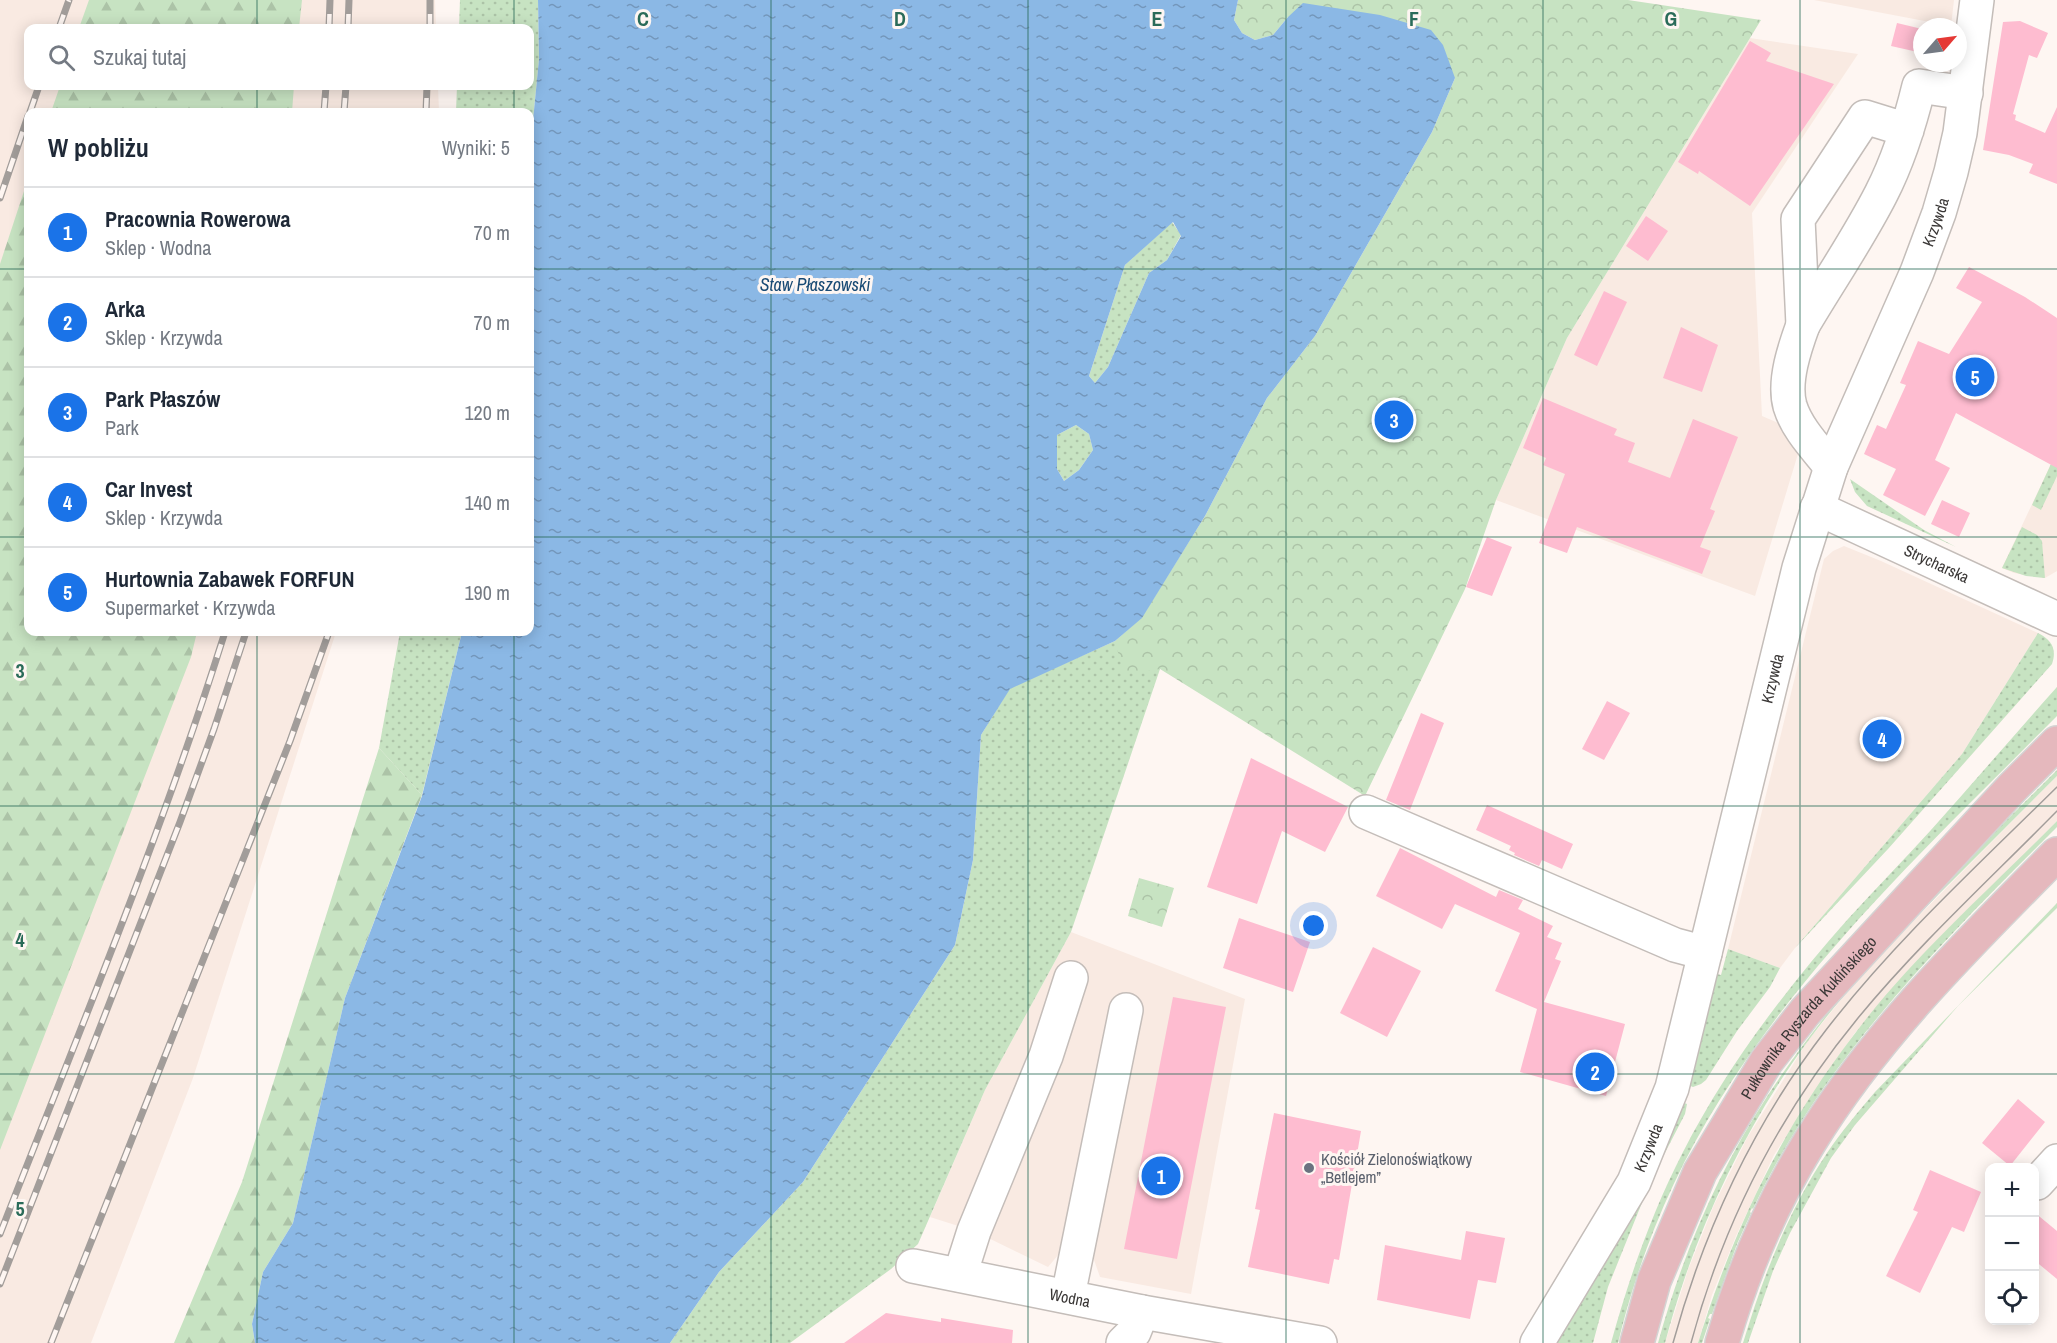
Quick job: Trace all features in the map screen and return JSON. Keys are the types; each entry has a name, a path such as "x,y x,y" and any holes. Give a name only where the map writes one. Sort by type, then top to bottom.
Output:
{"main road":[{"name":"Pułkownika Ryszarda Kuklińskiego","path":"1637,1343 1654,1281 1700,1172 1766,1062 1805,1012 2012,788 2057,743"},
{"path":"1722,1343 1747,1268 1771,1214 1808,1144 1836,1102 1866,1061 1912,1006 1958,955 2057,854"}],"street":[{"name":"Krzywda","path":"1537,1343 1634,1182 1671,1088 1798,568 1831,467 1917,272 1939,213 1960,132 1977,0"},
{"path":"1831,467 1808,437 1789,404 1789,370 1794,349 1803,325 1881,194 1907,130 1919,86 1966,93"},
{"path":"1803,325 1798,219 1865,117 1907,130"},
{"name":"Strycharska","path":"1817,508 2055,615"},
{"path":"1366,812 1675,945 1705,953"},
{"path":"960,1275 974,1231 1046,1056 1071,978"},
{"path":"1068,1296 1126,1010"},
{"name":"Wodna","path":"913,1266 1142,1312 1215,1335 1320,1343"},
{"path":"1123,1343 1134,1332 1142,1312"}],"shaded area":[{"path":"0,0 435,0 436,24 24,24 24,90 438,90 439,108 24,108 24,636 335,636 193,1078 91,1343 0,1343"},
{"path":"1814,0 1954,0 1952,18 1913,19"},
{"path":"1750,38 1858,54 1752,213 1762,416 1804,434 1755,596 1496,500 1567,338"},
{"path":"2057,451 2057,571 2045,578 2014,573 2002,568"},
{"path":"1844,546 2038,633 1962,754 1780,968 1728,949 1824,559 1833,551"},
{"path":"2057,776 2057,821 1893,988 1854,1034 1774,1155 1736,1236 1712,1295 1698,1343 1665,1343 1688,1270 1714,1205 1747,1138 1807,1042 1887,948"},
{"path":"1071,932 1245,999 1191,1294 1100,1277 1093,1257 1064,1248 1048,1267 974,1231 930,1217 985,1090"}],"green space":[{"path":"89,0 302,0 299,24 80,24"},
{"path":"460,0 538,0 539,59 534,110 534,108 456,108 457,90 534,90 534,24 459,24"},
{"path":"1238,0 1628,0 1761,20 1567,338 1496,500 1465,589 1365,796 1160,669 1124,674 1115,641 1142,617 1205,516 1267,398 1315,336 1432,132 1455,78 1288,17 1273,35 1255,40 1242,33 1234,20"},
{"path":"59,90 294,90 292,108 52,108"},
{"path":"24,191 24,636 196,636 191,657 0,1150 0,264"},
{"path":"1172,222 1181,235 1167,260 1149,273 1108,367 1095,383 1089,376 1125,265"},
{"path":"1076,425 1089,434 1093,450 1079,470 1064,481 1057,469 1057,435"},
{"path":"2057,451 2057,476 2041,510 2032,505"},
{"path":"1850,479 1924,530 1956,547 1867,506 1855,492"},
{"path":"2022,527 2037,535 2042,541 2045,578 2026,576 2002,568"},
{"path":"2038,633 2052,646 2054,654 2052,664 1888,849 1795,948 1962,754"},
{"path":"399,636 461,636 422,795 379,748"},
{"path":"1115,641 1174,667 1160,669 1071,932 985,1090 918,1244 891,1269 790,1343 670,1343 719,1272 803,1182 955,945 973,860 981,735 1010,688"},
{"path":"2057,687 2057,716 1877,899 1793,996 1755,1048 1702,1129 1672,1188 1636,1280 1618,1343 1611,1343 1625,1294 1661,1198 1700,1121 1737,1060 1779,1002 1825,946"},
{"path":"379,748 422,795 345,998 293,1223 263,1272 252,1324 255,1343 174,1343 242,1182"},
{"path":"2057,770 2057,776 1921,912 1854,984 1784,1075 1762,1110 1723,1185 1690,1263 1665,1343 1658,1343 1678,1278 1703,1215 1750,1124 1799,1050 1868,965 1904,925"},
{"path":"2057,821 2057,827 1971,914 1888,1005 1814,1102 1781,1154 1750,1212 1712,1314 1708,1318 1710,1319 1702,1343 1698,1343 1743,1221 1782,1145 1827,1072 1900,979 1951,925"},
{"path":"1139,878 1174,888 1162,927 1128,916"},
{"path":"2057,903 2057,908 1958,1006 1855,1125 1831,1158 1790,1233 1773,1271 1748,1343 1743,1343 1778,1245 1800,1198 1832,1145 1875,1092"},
{"path":"1728,949 1780,968 1770,987 1737,1031 1706,1080 1693,1087 1688,1085 1717,974 1721,975"},
{"path":"1682,1102 1687,1104 1685,1114 1652,1178 1608,1287 1593,1343 1554,1343 1628,1223"}],"water":[{"name":"Staw Płaszowski","path":"538,0 1238,0 1234,20 1242,33 1255,40 1273,35 1303,3 1380,15 1431,30 1443,45 1455,78 1432,132 1315,336 1267,398 1205,516 1142,618 1115,641 1010,689 981,735 973,860 955,945 803,1182 719,1272 670,1343 255,1343 252,1324 263,1272 293,1223 345,998 422,796 461,636 534,636 534,110 539,59","holes":["1173,222 1181,236 1167,260 1149,273 1108,367 1095,383 1089,376 1125,265","1076,425 1089,434 1093,450 1079,470 1064,481 1057,469 1057,435"]}],"building":[{"path":"2020,21 2048,33 2037,58 2029,55 2013,114 2016,115 2015,120 2045,133 2057,107 2057,184 2029,173 2033,164 2009,155 1983,150 2003,22"},
{"path":"1897,23 1913,27 1913,51 1891,46"},
{"path":"1750,41 1771,53 1766,61 1834,84 1750,206 1699,171 1698,174 1678,162"},
{"path":"1646,216 1668,231 1648,261 1626,246"},
{"path":"1969,267 2025,297 2057,318 2057,468 1956,413 1935,460 1950,468 1925,516 1883,495 1896,469 1864,454 1877,425 1886,429 1906,385 1900,383 1918,341 1949,354 1982,302 1956,288"},
{"path":"1604,291 1627,302 1597,366 1574,355"},
{"path":"1681,327 1718,345 1702,392 1663,378"},
{"path":"1543,398 1617,429 1614,435 1635,443 1628,462 1670,478 1693,419 1738,437 1710,509 1715,511 1700,547 1711,551 1702,574 1577,527 1567,553 1539,543 1565,474 1543,465 1546,458 1523,448"},
{"path":"1942,500 1970,513 1959,537 1931,524"},
{"path":"1487,537 1512,547 1492,596 1466,587"},
{"path":"1607,701 1630,713 1604,760 1582,749"},
{"path":"1421,713 1444,723 1410,810 1386,800"},
{"path":"1251,758 1348,807 1325,852 1282,831 1257,904 1207,887"},
{"path":"1487,805 1573,844 1562,869 1542,860 1539,866 1514,855 1515,853 1509,850 1511,846 1476,830"},
{"path":"1400,848 1496,897 1499,890 1523,900 1518,909 1553,926 1547,937 1562,943 1555,959 1561,961 1544,1002 1625,1024 1606,1096 1520,1072 1537,1009 1495,991 1520,933 1455,904 1442,929 1376,896"},
{"path":"1239,918 1310,942 1293,992 1223,968"},
{"path":"1373,947 1421,971 1387,1037 1340,1013"},
{"path":"1173,997 1226,1007 1177,1259 1124,1249"},
{"path":"2018,1099 2045,1122 2012,1163 2006,1163 1982,1143"},
{"name":"Kościół Zielonoświątkowy „Betlejem”","path":"1274,1113 1361,1131 1339,1260 1334,1259 1329,1284 1248,1267 1260,1210 1255,1209"},
{"path":"1930,1170 1981,1192 1964,1232 1952,1227 1920,1293 1886,1276 1918,1212 1913,1210"},
{"path":"2039,1216 2057,1231 2057,1279 2039,1264"},
{"path":"1466,1231 1505,1238 1496,1283 1478,1280 1470,1319 1377,1300 1385,1245 1461,1260"},
{"path":"886,1313 941,1322 941,1318 1013,1330 1012,1343 844,1343"}],"tram line":[{"path":"1673,1343 1700,1260 1734,1179 1776,1102 1800,1066 1852,997 1908,935 2057,787"},
{"path":"1691,1343 1704,1299 1737,1213 1779,1131 1830,1054 1881,991 1930,938 2057,811"}],"railway":[{"path":"60,24 69,0"},
{"path":"329,24 330,0"},
{"path":"348,24 349,0"},
{"path":"430,0 430,24"},
{"path":"31,108 38,90"},
{"path":"324,108 326,90"},
{"path":"344,108 346,90"},
{"path":"426,108 427,90"},
{"path":"0,198 24,128"},
{"path":"0,1234 146,859 224,636"},
{"path":"0,1284 180,822 245,636"},
{"path":"51,1343 290,741 328,636"}],"place":[{"name":"Hurtownia Zabawek FORFUN","path":"1975,377"},
{"name":"Park Płaszów","path":"1394,420"},
{"name":"Car Invest","path":"1882,739"},
{"name":"Arka","path":"1595,1072"},
{"name":"Kościół Zielonoświątkowy „Betlejem”","path":"1309,1168"},
{"name":"Pracownia Rowerowa","path":"1161,1176"}]}
